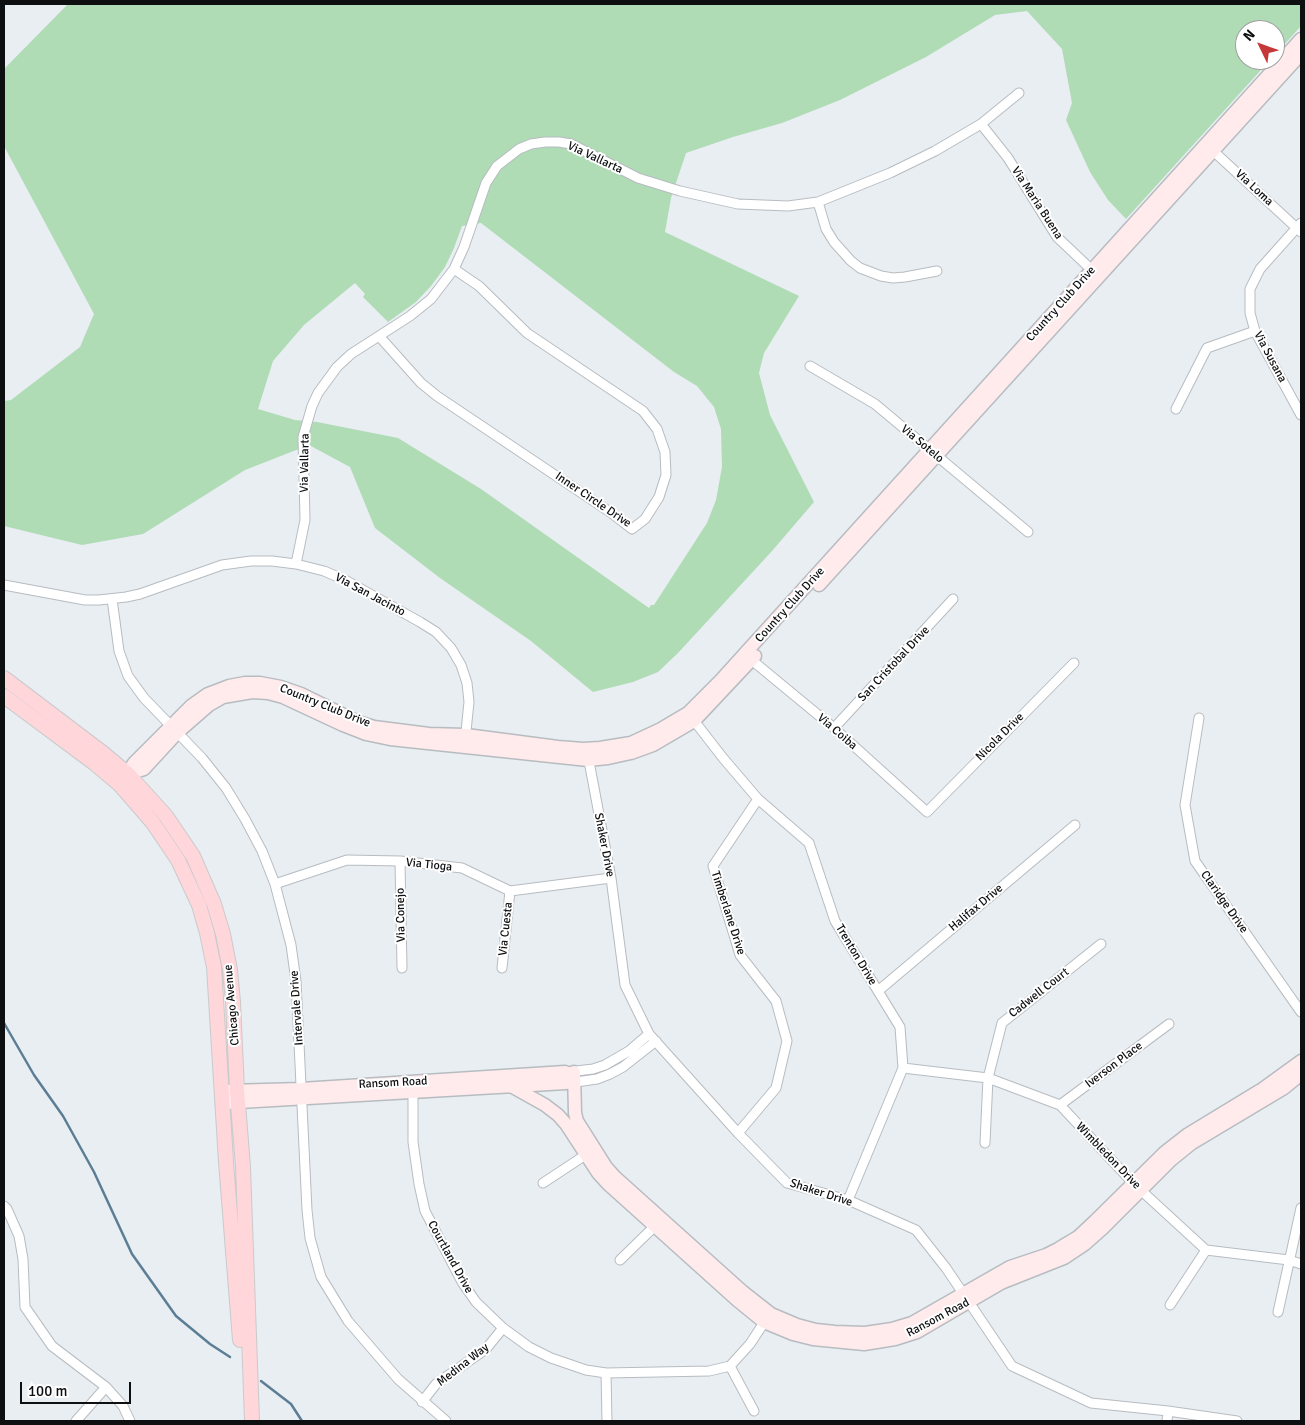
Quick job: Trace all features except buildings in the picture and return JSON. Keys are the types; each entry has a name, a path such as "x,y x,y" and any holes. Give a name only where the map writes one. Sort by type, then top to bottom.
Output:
{"main road":[{"name":"Chicago Avenue","path":"4,678 120,766 124,780 178,860 199,905 214,967 240,1343 243,1421"},
{"name":"Chicago Avenue","path":"4,696 100,768 124,780 166,816 192,856 214,904 224,934 230,970 236,1036 243,1167 252,1421"}],"street":[{"name":"Country Club Drive","path":"124,780 134,763 174,729 223,697 240,693 260,693 283,697 343,725 366,734 390,739 466,740 588,754 631,753 653,745 691,717 748,657 1209,148 1301,38"},
{"name":"Country Club Drive","path":"1209,148 1301,54"},
{"name":"Via Vallarta","path":"296,564 305,520 303,436 318,393 337,367 351,354 410,316 431,299 454,269 464,247 486,183 503,161 519,149 532,144 559,142 571,144 638,178 680,191 738,204 788,206 818,202 890,173 982,124 1019,93"},
{"name":"Via Maria Buena","path":"982,124 1008,158 1057,236 1095,274"},
{"name":"Via Loma","path":"1209,148 1300,228"},
{"path":"818,202 826,229 834,242 850,262 860,268 881,276 893,278 937,271"},
{"name":"Via Susana","path":"1300,228 1260,269 1250,289 1250,314 1255,331 1301,415"},
{"name":"Inner Circle Drive","path":"379,336 421,383 437,396 610,512 632,529 645,519 659,497 666,475 665,452 657,429 643,411 527,333 479,286 454,269"},
{"path":"1176,409 1207,348 1255,331"},
{"name":"Via Sotelo","path":"810,366 874,404 1028,532"},
{"name":"Via San Jacinto","path":"4,585 85,600 112,599 140,594 222,565 250,561 296,564 324,571 345,580 436,632 451,648 461,665 467,682 469,702 466,740"},
{"name":"Intervale Drive","path":"112,599 119,651 128,676 144,698 202,758 226,788 245,818 262,851 275,884 291,945 296,981 307,1210 310,1238 321,1277 348,1321 398,1379 422,1402 446,1421"},
{"name":"San Cristobal Drive","path":"834,728 953,599"},
{"name":"Via Coiba","path":"748,657 834,728 926,812"},
{"name":"Nicola Drive","path":"926,812 1074,663"},
{"name":"Trenton Drive","path":"691,717 758,799 809,843 835,921 900,1027 903,1068 848,1200"},
{"name":"Claridge Drive","path":"1199,718 1185,805 1196,861 1301,1012"},
{"name":"Shaker Drive","path":"588,754 611,878 626,985 649,1034 738,1133 787,1183 848,1200 916,1230 946,1268 1012,1366 1091,1403 1237,1421"},
{"name":"Timberlane Drive","path":"738,1133 776,1088 787,1041 776,1001 740,955 713,866 758,799"},
{"name":"Halifax Drive","path":"878,991 1075,825"},
{"name":"Via Tioga","path":"275,884 348,860 400,861 462,868 510,891"},
{"name":"Via Conejo","path":"400,861 402,968"},
{"path":"510,891 611,878"},
{"name":"Via Cuesta","path":"502,968 510,891"},
{"name":"Cadwell Court","path":"985,1143 988,1078 1002,1023 1101,944"},
{"name":"Iverson Place","path":"1060,1105 1169,1024"},
{"path":"545,1105 565,1078 611,1062 629,1051 649,1034"},
{"path":"565,1078 597,1079 623,1068 656,1041"},
{"name":"Ransom Road","path":"1137,1187 1164,1153 1187,1135 1261,1090 1301,1061"},
{"name":"Wimbledon Drive","path":"903,1068 988,1078 1060,1105 1137,1187 1206,1250"},
{"name":"Ransom Road","path":"511,1086 545,1105 566,1124 590,1152 659,1222 743,1292 767,1318 816,1330 874,1332 912,1323 965,1297 1010,1267 1046,1255 1078,1237 1192,1143 1284,1088 1301,1074"},
{"name":"Ransom Road","path":"222,1097 565,1078"},
{"name":"Ransom Road","path":"413,1086 511,1086 565,1078"},
{"name":"Ransom Road","path":"565,1078 577,1121 590,1152"},
{"name":"Courtland Drive","path":"413,1086 414,1142 425,1211 462,1282 476,1302 504,1328 529,1347 551,1358 586,1370 606,1373 702,1371 730,1366"},
{"path":"543,1183 590,1152"},
{"path":"4,1206 19,1236 23,1259 25,1307 52,1346 106,1387 123,1406 130,1421"},
{"path":"1278,1312 1301,1208"},
{"path":"620,1260 659,1222"},
{"path":"1170,1305 1206,1250 1289,1260 1301,1264"},
{"path":"754,1411 730,1366 750,1344 767,1318"},
{"name":"Medina Way","path":"422,1402 436,1384 486,1349 504,1328"},
{"path":"606,1373 607,1421"},
{"path":"76,1421 106,1387"},
{"path":"1167,1421 1168,1411"}],"green space":[{"path":"68,4 1301,4 1301,26 1285,44 1285,20 1235,20 1235,70 1261,70 1126,219 1108,200 1090,172 1066,120 1072,103 1062,49 1027,11 995,15 926,57 840,100 782,123 686,153 671,198 665,232 799,296 764,353 759,373 770,415 814,502 772,551 678,653 658,672 633,682 593,692 531,641 440,578 375,528 350,467 309,445 245,470 143,534 82,545 4,526 4,401 11,400 80,347 94,314 4,146 4,69","holes":["481,223 674,372 697,386 714,407 721,429 722,467 716,500 707,523 654,605 651,605 649,608 481,489 398,438 317,422 295,420 258,409 273,361 304,325 355,283 365,294 363,297 388,322 416,302 431,286 445,267 462,226"]}],"waterway":[{"path":"4,1023 34,1075 63,1116 94,1172 132,1254 176,1316 210,1344 230,1357"},
{"path":"261,1381 291,1404 302,1421"}]}
